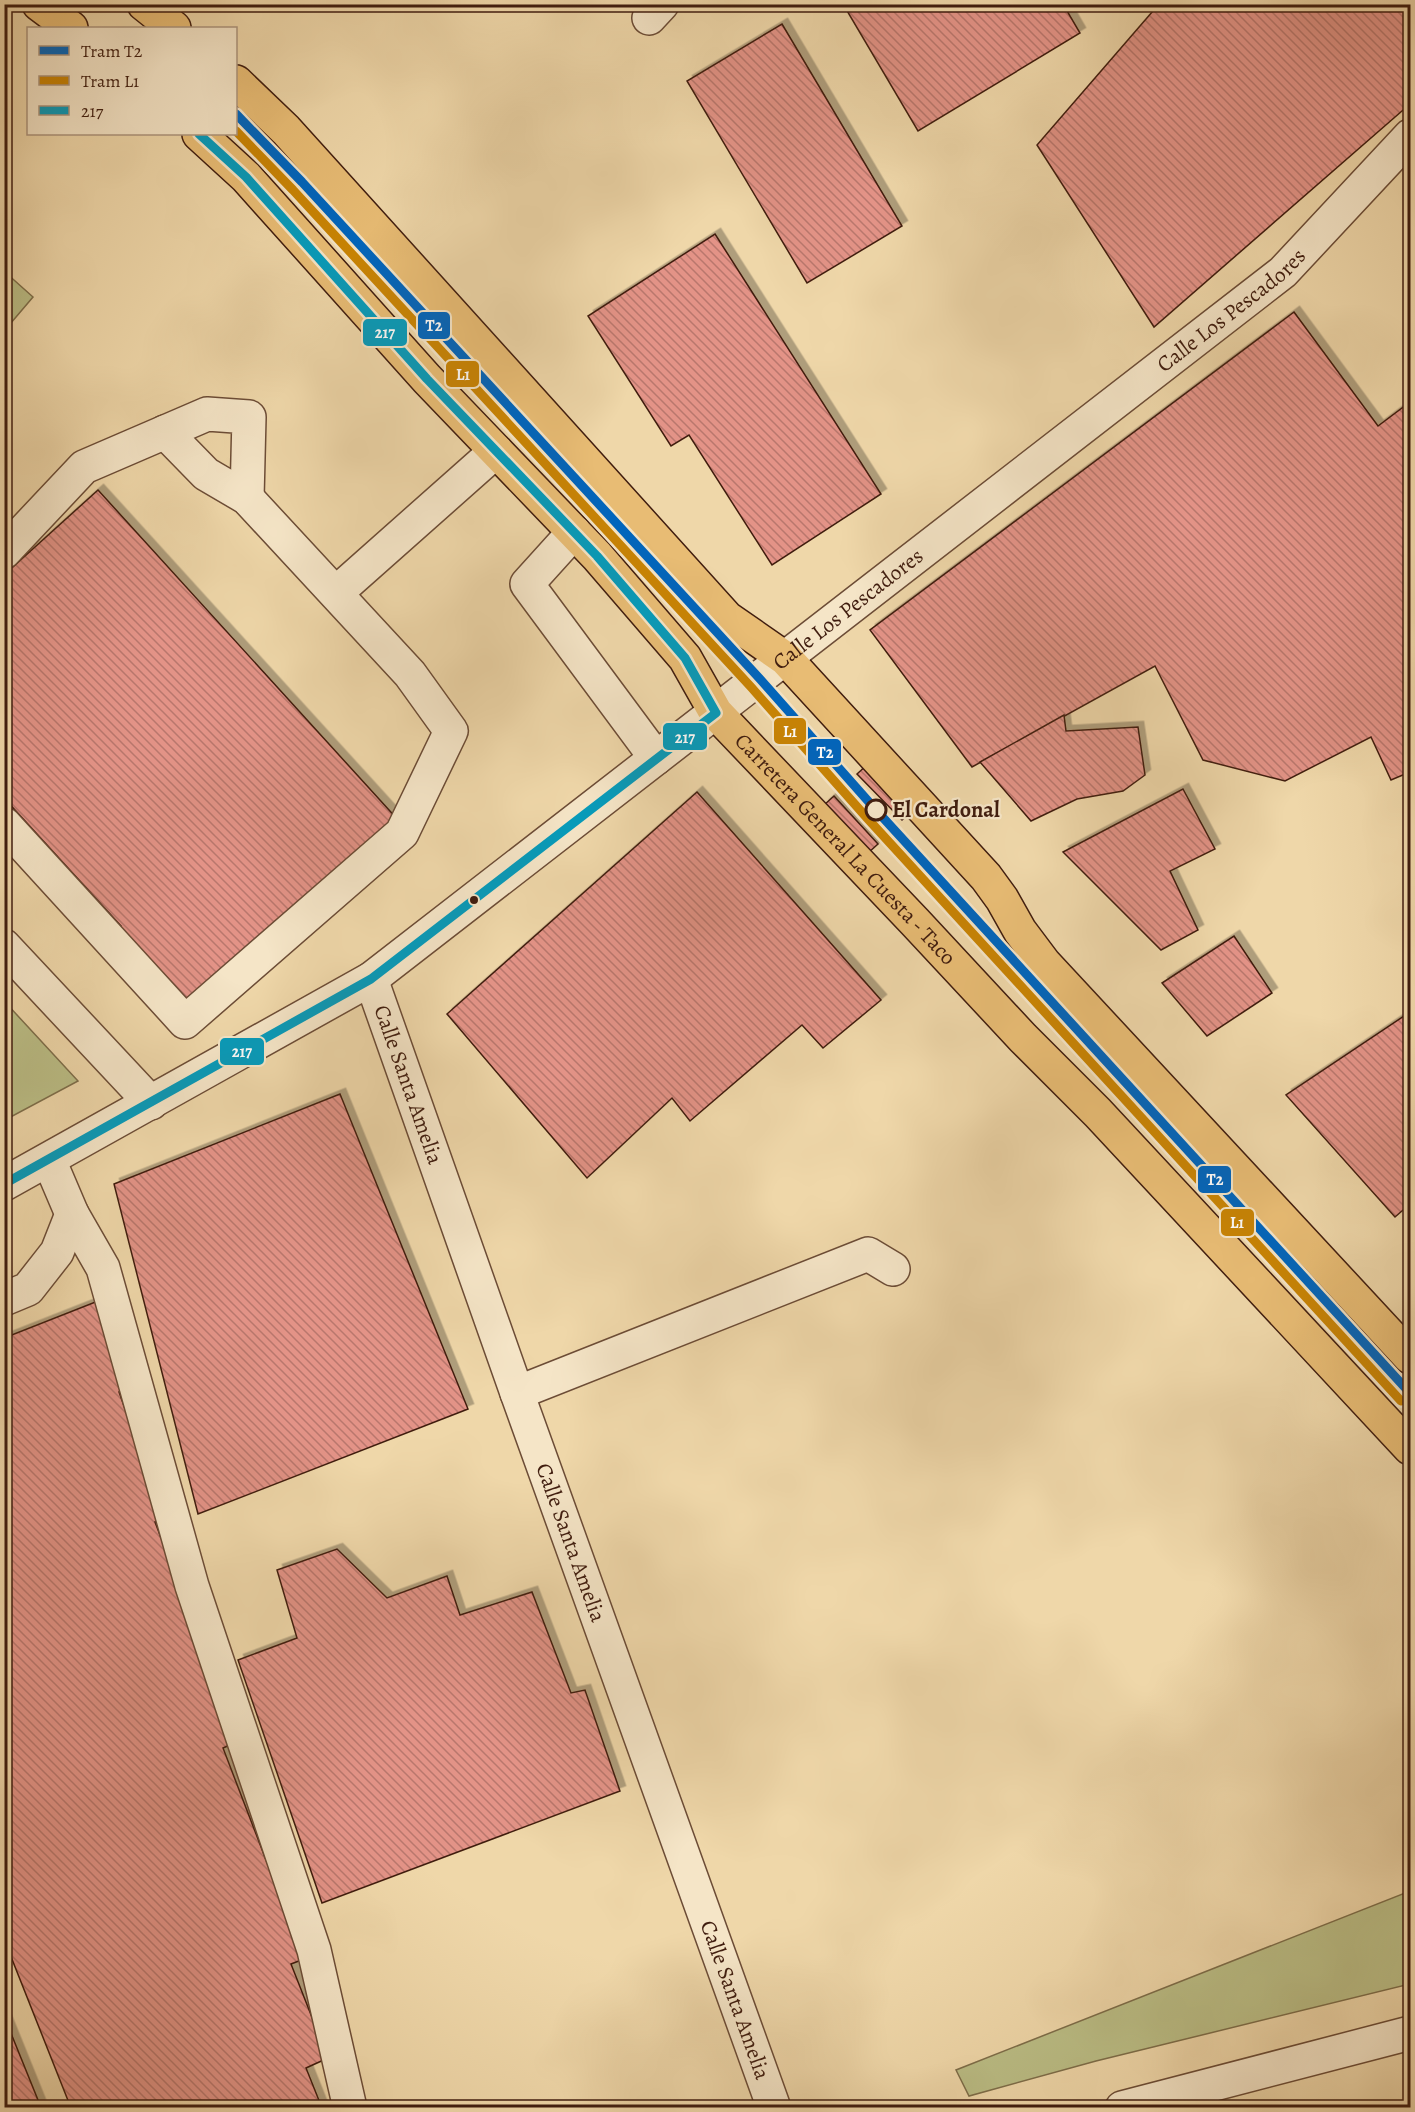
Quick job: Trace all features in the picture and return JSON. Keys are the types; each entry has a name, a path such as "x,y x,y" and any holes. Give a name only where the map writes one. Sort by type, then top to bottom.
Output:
{"main road":[{"path":"39,4 70,27"},
{"path":"144,4 173,27"},
{"path":"237,83 286,130 727,618 786,659 986,877 1002,899 1020,931 1044,963 1410,1357"},
{"name":"Carretera General La Cuesta - Taco","path":"200,135 246,177 427,379 597,556 685,658 716,713 1023,1038 1098,1113 1410,1448"}],"street":[{"name":"Calle Los Pescadores","path":"4,1184 371,978 786,659 1282,272 1410,136"},
{"path":"4,552 84,466 207,414 249,417 247,498"},
{"path":"4,824 185,1022 402,833 451,731 410,674 247,498 206,474 165,432"},
{"path":"336,593 496,451"},
{"path":"574,532 528,584 656,758"},
{"path":"4,946 151,1103"},
{"name":"Calle Santa Amelia","path":"371,978 774,2108"},
{"path":"49,1160 72,1214 103,1268 192,1586 314,1950 350,2108"},
{"path":"4,1299 28,1289 57,1252 72,1214"},
{"path":"518,1393 868,1254 893,1269"},
{"path":"1122,2108 1408,2042"}],"green space":[{"path":"5,272 33,297 5,330"},
{"path":"5,1002 78,1081 4,1120"},
{"path":"1410,1891 1410,1984 1096,2061 969,2096 956,2070"}],"building":[{"path":"843,4 1063,4 1080,33 918,131"},
{"path":"1159,4 1410,4 1410,104 1154,327 1037,145"},
{"path":"782,24 902,226 807,283 687,81"},
{"path":"715,234 881,494 772,565 689,435 671,446 588,316"},
{"path":"1294,312 1378,426 1410,402 1410,772 1391,780 1371,737 1285,781 1203,760 1155,666 972,767 870,630"},
{"path":"98,490 399,821 188,1013 115,933 121,926 4,798 4,575"},
{"path":"1064,715 1066,731 1138,727 1145,775 1123,791 1077,799 1031,821 980,762"},
{"name":"El Cardonal","path":"868,764 912,811 902,820 857,774"},
{"path":"1183,789 1215,849 1170,871 1198,930 1161,950 1063,852"},
{"path":"697,792 881,1000 823,1048 802,1025 690,1121 672,1098 587,1178 447,1014"},
{"name":"El Cardonal","path":"834,796 878,844 868,853 824,805"},
{"path":"1234,936 1272,993 1207,1036 1162,983"},
{"path":"1410,1012 1410,1204 1395,1217 1286,1095"},
{"path":"340,1094 468,1409 198,1514 114,1184"},
{"path":"98,1301 129,1380 119,1392 164,1518 155,1522 239,1741 223,1748 304,1959 291,1964 328,2058 306,2068 322,2108 71,2108 4,1939 4,1338"},
{"path":"337,1549 387,1598 447,1576 460,1615 532,1592 571,1693 585,1690 620,1791 322,1903 238,1660 297,1638 277,1570"},
{"path":"4,2016 40,2105 34,2108 4,2108"}],"tram line":[{"name":"T2","path":"237,115 302,182 760,679 876,810 1410,1393"},
{"name":"L1","path":"237,132 751,687 867,818 1401,1401"}],"transit line":[{"name":"217","path":"4,1184 371,979 716,713 685,658 597,556 427,379 246,177 200,135"}],"place":[{"name":"El Cardonal","path":"876,810"}]}
